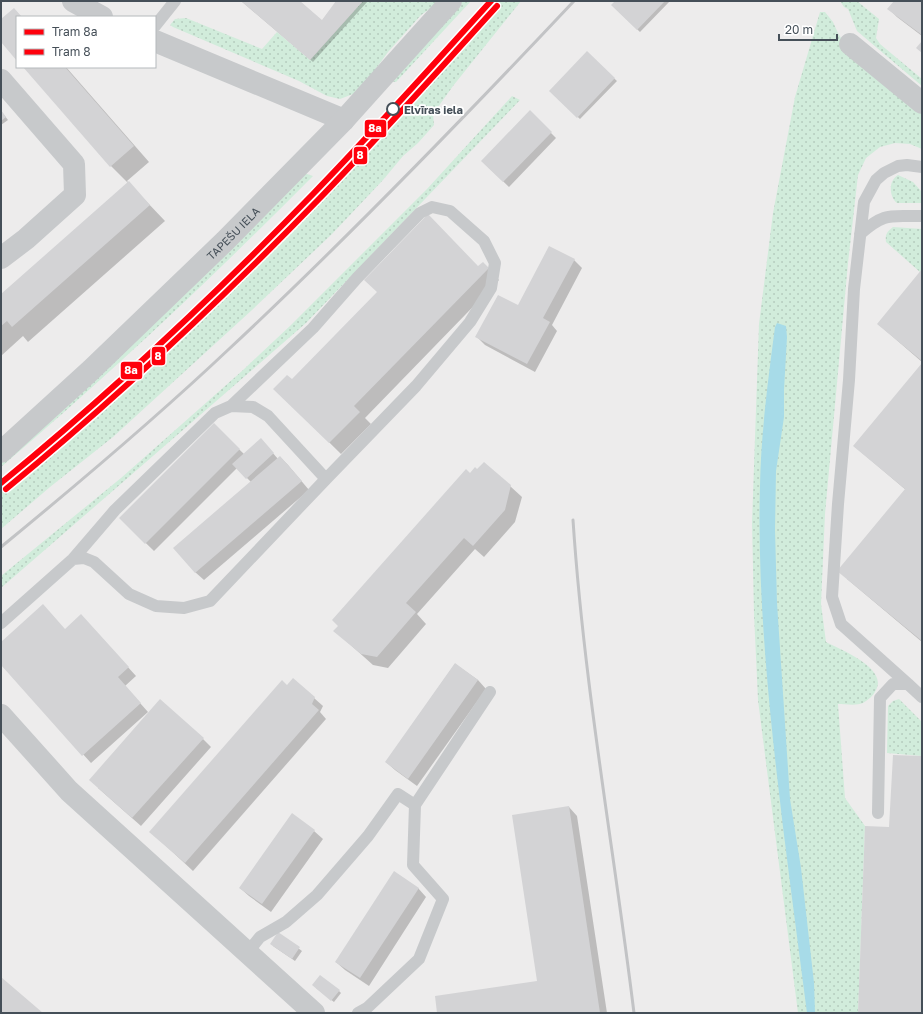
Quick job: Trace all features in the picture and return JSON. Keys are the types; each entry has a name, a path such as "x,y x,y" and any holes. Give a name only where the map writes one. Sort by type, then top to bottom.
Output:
{"street":[{"path":"73,1 100,16"},
{"name":"TAPEŠU IELA","path":"1,452 91,370 214,251 344,120 451,1"},
{"path":"156,41 344,120"},
{"path":"850,44 922,103"},
{"path":"1,80 74,164 75,195 26,239 1,258"},
{"path":"1,715 69,792 314,1013"}],"lane":[{"path":"156,25 175,1"},
{"path":"921,167 907,164 898,166 884,173 876,180 864,202 854,289 849,380 838,497 832,597 841,624 922,697"},
{"path":"1,623 73,559 115,510 215,413 231,406 313,328 357,278 420,213 432,207 450,211 484,241 495,263 491,288 470,322 416,386 210,601 184,608 156,606 129,594 94,562 84,558 73,559"},
{"path":"860,234 870,225 884,217 892,215 922,216"},
{"path":"231,406 253,407 268,416 326,479"},
{"path":"878,813 880,698 893,684 908,684"},
{"path":"358,1013 367,1008 419,959 443,899 413,864 415,804 490,692"},
{"path":"247,953 260,937 286,922 317,895 368,836 398,794 415,804"}],"green space":[{"path":"363,1 437,1 431,8 421,15 388,52 372,74 353,94 340,99 327,96 299,81 170,25 175,19 186,18 262,49 277,32 310,60"},
{"path":"462,1 471,1 396,82 387,81 422,46"},
{"path":"496,1 521,1 453,86 433,114 434,125 418,143 403,156 383,180 332,234 252,310 113,437 50,487 1,529 1,488 76,426 149,362 238,277 323,189 337,184 415,99 414,92"},
{"path":"840,1 857,1 879,19 876,38 880,44 922,79 922,86 857,31 848,9 844,7"},
{"path":"820,12 825,12 833,22 848,50 922,111 922,149 910,144 895,143 880,147 866,158 858,175 848,263 825,514 821,604 826,642 852,655 869,667 875,674 878,682 876,690 869,699 863,703 854,705 838,704 845,798 865,826 858,1013 798,1013 758,700 754,614 752,523 759,324 773,213 795,97"},
{"path":"512,96 520,100 306,323 1,588 1,576 121,478 242,371 291,325 427,189"},
{"path":"304,173 313,176 160,325 1,467 1,461"},
{"path":"898,175 913,182 922,192 922,203 897,203 894,200 891,193 891,185 892,181"},
{"path":"893,227 922,229 922,269 920,272 886,242 887,233"},
{"path":"899,699 922,722 922,756 887,753 888,706 893,701"}],"water":[{"path":"777,323 786,326 787,337 784,417 776,471 775,530 777,603 790,799 801,868 814,983 815,1013 807,1013 778,786 765,654 760,542 761,466 767,387 775,327"}],"building":[{"path":"241,1 300,1 322,20 336,1 363,1 310,60"},
{"path":"615,1 665,1 637,30 611,5"},
{"path":"894,1 922,1 922,35 887,9"},
{"path":"14,8 21,16 16,16 16,60 1,42 1,19"},
{"path":"922,41 922,53 916,48"},
{"path":"587,51 615,78 577,118 549,91"},
{"path":"24,68 66,68 134,146 110,167"},
{"path":"1,110 6,117 1,121"},
{"path":"530,110 552,132 503,182 481,161"},
{"path":"129,181 150,205 12,327 7,321 1,326 1,294"},
{"path":"428,214 478,266 483,262 489,268 354,406 360,412 329,443 273,389 287,375 292,379 377,292 364,280"},
{"path":"549,246 575,259 543,318 550,322 527,364 475,337 498,295 518,305"},
{"path":"922,269 922,361 877,324"},
{"path":"922,363 922,641 837,571 905,489 853,446"},
{"path":"214,423 240,449 145,544 119,518"},
{"path":"261,438 274,453 246,479 232,464"},
{"path":"280,456 302,481 195,573 173,548"},
{"path":"484,462 511,485 505,510 473,546 464,538 406,603 416,612 377,657 361,654 333,631 338,626 332,620 466,469 470,473 475,467 477,469"},
{"path":"43,604 65,629 81,614 129,667 118,677 141,703 82,756 1,665 1,642"},
{"path":"455,663 478,680 408,779 385,762"},
{"path":"293,678 315,697 312,704 319,710 185,863 149,832 282,680 287,685"},
{"path":"160,699 204,738 132,818 89,780"},
{"path":"893,755 922,756 922,1013 858,1013 865,826 889,827"},
{"path":"569,806 600,1013 437,1013 435,996 537,981 512,815"},
{"path":"292,813 315,830 262,904 239,888"},
{"path":"394,871 419,888 360,978 335,962"},
{"path":"278,932 300,947 292,959 270,944"},
{"path":"320,975 340,990 331,1001 312,985"},
{"path":"1,977 43,1013 1,1013"}],"railway":[{"path":"1,547 145,425 274,307 404,178 574,1"},
{"path":"573,520 584,644 634,1013"}],"tram line":[{"name":"8a","path":"1,483 122,379 238,270 313,194 491,1"},
{"name":"8","path":"6,489 127,385 243,276 318,200 497,6"}],"place":[{"name":"Elvīras iela","path":"393,109"}]}
